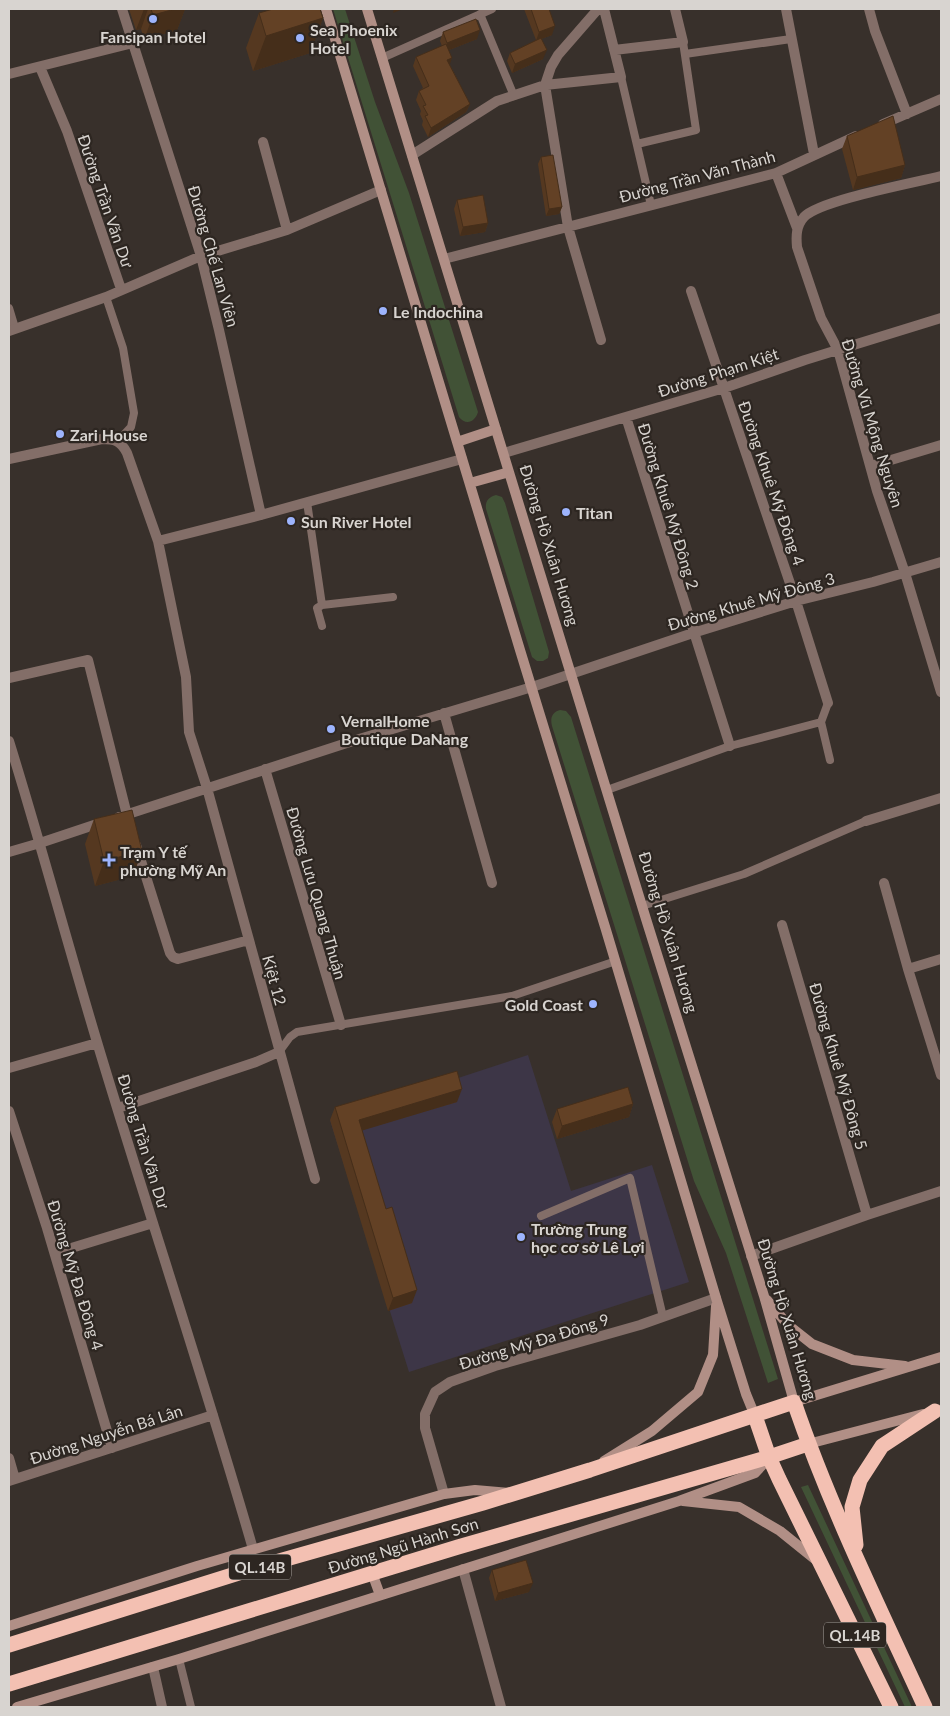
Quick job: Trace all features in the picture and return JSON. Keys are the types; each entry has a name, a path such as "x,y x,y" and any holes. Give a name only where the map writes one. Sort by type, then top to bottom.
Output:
{"highway":[{"name":"Đường Ngũ Hành Sơn","path":"9,1645 258,1567 590,1470 794,1402"},
{"name":"Đường Hồ Xuân Hương","path":"794,1402 808,1444 925,1707"},
{"path":"858,1559 852,1507 860,1480 882,1446 938,1410"},
{"path":"755,1416 769,1457"},
{"name":"Đường Ngũ Hành Sơn","path":"9,1684 372,1573 808,1444"},
{"name":"QL.14B","path":"769,1457 891,1707"}],"main road":[{"path":"326,9 616,961 716,1298 746,1394 755,1416"},
{"name":"Đường Hồ Xuân Hương","path":"367,9 642,906 764,1296 786,1380 794,1402"},
{"path":"457,442 496,429"},
{"path":"470,484 509,472"},
{"path":"764,1296 788,1325 812,1344 853,1360 909,1367"},
{"path":"590,1470 652,1431 698,1392 713,1355 716,1298"},
{"path":"794,1402 941,1357"},
{"path":"808,1444 938,1410"},
{"path":"17,1707 179,1659 679,1501 755,1473 769,1457"},
{"name":"Đường Ngũ Hành Sơn","path":"9,1626 253,1549 444,1494 475,1490 513,1493"},
{"path":"679,1501 739,1507 780,1531 820,1563"},
{"path":"372,1573 380,1595"}],"street":[{"name":"Đường Chế Lan Viên","path":"122,9 201,256 220,330 262,515"},
{"path":"598,9 558,55 551,67 545,85 568,227 601,340"},
{"path":"412,155 497,101 545,85 621,77 604,9"},
{"path":"614,50 683,42 675,9"},
{"path":"786,9 814,154"},
{"path":"869,9 874,31 907,114"},
{"path":"9,74 133,43"},
{"name":"Đường Trần Văn Dư","path":"12,330 121,290 66,131 40,67"},
{"name":"Đường Trần Văn Thành","path":"444,259 776,173 814,154 941,100"},
{"path":"263,142 286,230"},
{"name":"Đường Vũ Mộng Nguyên","path":"776,173 797,228 797,247 821,318 838,350 878,491 939,674 941,692"},
{"path":"797,228 803,218 812,211 833,203 941,176"},
{"path":"121,290 201,256 286,230 381,190"},
{"name":"Đường Khuê Mỹ Đông 4","path":"690,291 796,602 828,703"},
{"name":"Đường Phạm Kiệt","path":"504,453 724,388 941,318"},
{"name":"Đường Khuê Mỹ Đông 2","path":"626,417 730,746"},
{"path":"9,459 94,440 110,439 118,441 127,453 158,541 186,677 189,732 207,788"},
{"path":"871,466 941,445"},
{"path":"158,541 262,515 462,459"},
{"name":"Đường Khuê Mỹ Đông 3","path":"532,687 694,633 796,602 941,562"},
{"path":"9,678 88,660 126,814 170,953 173,957 178,958 249,940"},
{"path":"9,852 265,769 532,687"},
{"path":"444,713 492,884"},
{"name":"Đường Trần Văn Dư","path":"9,741 98,1042 253,1549"},
{"name":"Đường Lưu Quang Thuận","path":"265,769 341,1025"},
{"name":"Kiệt 12","path":"207,788 315,1179"},
{"path":"866,821 941,798"},
{"path":"884,883 941,1075"},
{"name":"Đường Khuê Mỹ Đông 5","path":"782,925 867,1215"},
{"path":"908,969 941,959"},
{"path":"9,1068 98,1042"},
{"path":"118,1108 256,1062 280,1052"},
{"name":"Đường Mỹ Đa Đông 4","path":"9,1110 55,1253 112,1448"},
{"path":"751,1256 941,1191"},
{"path":"55,1253 153,1223"},
{"name":"Đường Mỹ Đa Đông 9","path":"444,1494 426,1428 425,1414 435,1392 450,1382 496,1366 640,1325 716,1298"},
{"name":"Đường Nguyễn Bá Lân","path":"12,1480 213,1415"},
{"path":"9,1458 12,1480"},
{"path":"463,1569 501,1707"},
{"path":"152,1667 162,1707"}],"lane":[{"path":"382,58 492,9"},
{"path":"480,14 514,96"},
{"path":"685,54 791,39"},
{"path":"637,144 696,130 683,42"},
{"path":"621,77 651,205"},
{"path":"106,297 123,348 134,413 131,427 118,441"},
{"path":"9,308 12,330"},
{"path":"307,502 322,605"},
{"path":"322,626 317,608 322,605 393,597"},
{"path":"828,703 820,722 830,760"},
{"path":"607,790 730,746 820,722"},
{"path":"642,906 744,874 866,821"},
{"path":"280,1052 290,1037 297,1032 512,996 616,961"},
{"path":"541,1216 630,1178 663,1317"},
{"path":"179,1659 191,1707"}],"shaded area":[{"name":"Trường Trung học cơ sở Lê Lợi","path":"528,1055 571,1191 652,1165 689,1282 409,1372 330,1120"}],"green space":[{"path":"333,9 345,9 375,102 409,193 478,412 470,422 464,421 459,417"},
{"path":"496,495 502,497 505,503 549,652 548,658 543,661 537,661 532,657 486,509 488,500"},
{"path":"560,710 566,711 571,717 778,1379 768,1383 726,1253 694,1181 552,726 552,716"},
{"path":"808,1485 912,1707 905,1707 801,1487"}],"building":[{"path":"151,9 175,9 153,15"},
{"path":"273,9 320,9 323,18 266,36 259,13"},
{"path":"531,9 549,9 555,26 539,32"},
{"path":"476,19 480,30 447,43 443,32"},
{"path":"541,38 547,50 515,64 510,53"},
{"path":"446,44 452,58 447,60 470,104 431,128 425,116 428,115 423,106 426,105 419,91 429,86 416,57"},
{"path":"893,116 905,165 857,177 847,136"},
{"path":"553,155 562,207 549,209 541,157"},
{"path":"483,195 488,223 463,227 457,200"},
{"path":"132,810 142,851 104,861 94,819"},
{"path":"457,1071 462,1089 359,1120 386,1209 392,1207 417,1290 393,1298 335,1107"},
{"path":"628,1087 633,1104 562,1126 557,1109"},
{"path":"526,1560 533,1583 498,1593 492,1570"}],"place":[{"name":"Fansipan Hotel","path":"153,19"},
{"name":"Sea Phoenix Hotel","path":"300,38"},
{"name":"Le Indochina","path":"383,311"},
{"name":"Zari House","path":"60,434"},
{"name":"Titan","path":"566,512"},
{"name":"Sun River Hotel","path":"291,521"},
{"name":"VernalHome Boutique DaNang","path":"331,729"},
{"name":"Trạm Y tế phường Mỹ An","path":"109,860"},
{"name":"Gold Coast","path":"593,1004"},
{"name":"Trường Trung học cơ sở Lê Lợi","path":"521,1237"}]}
